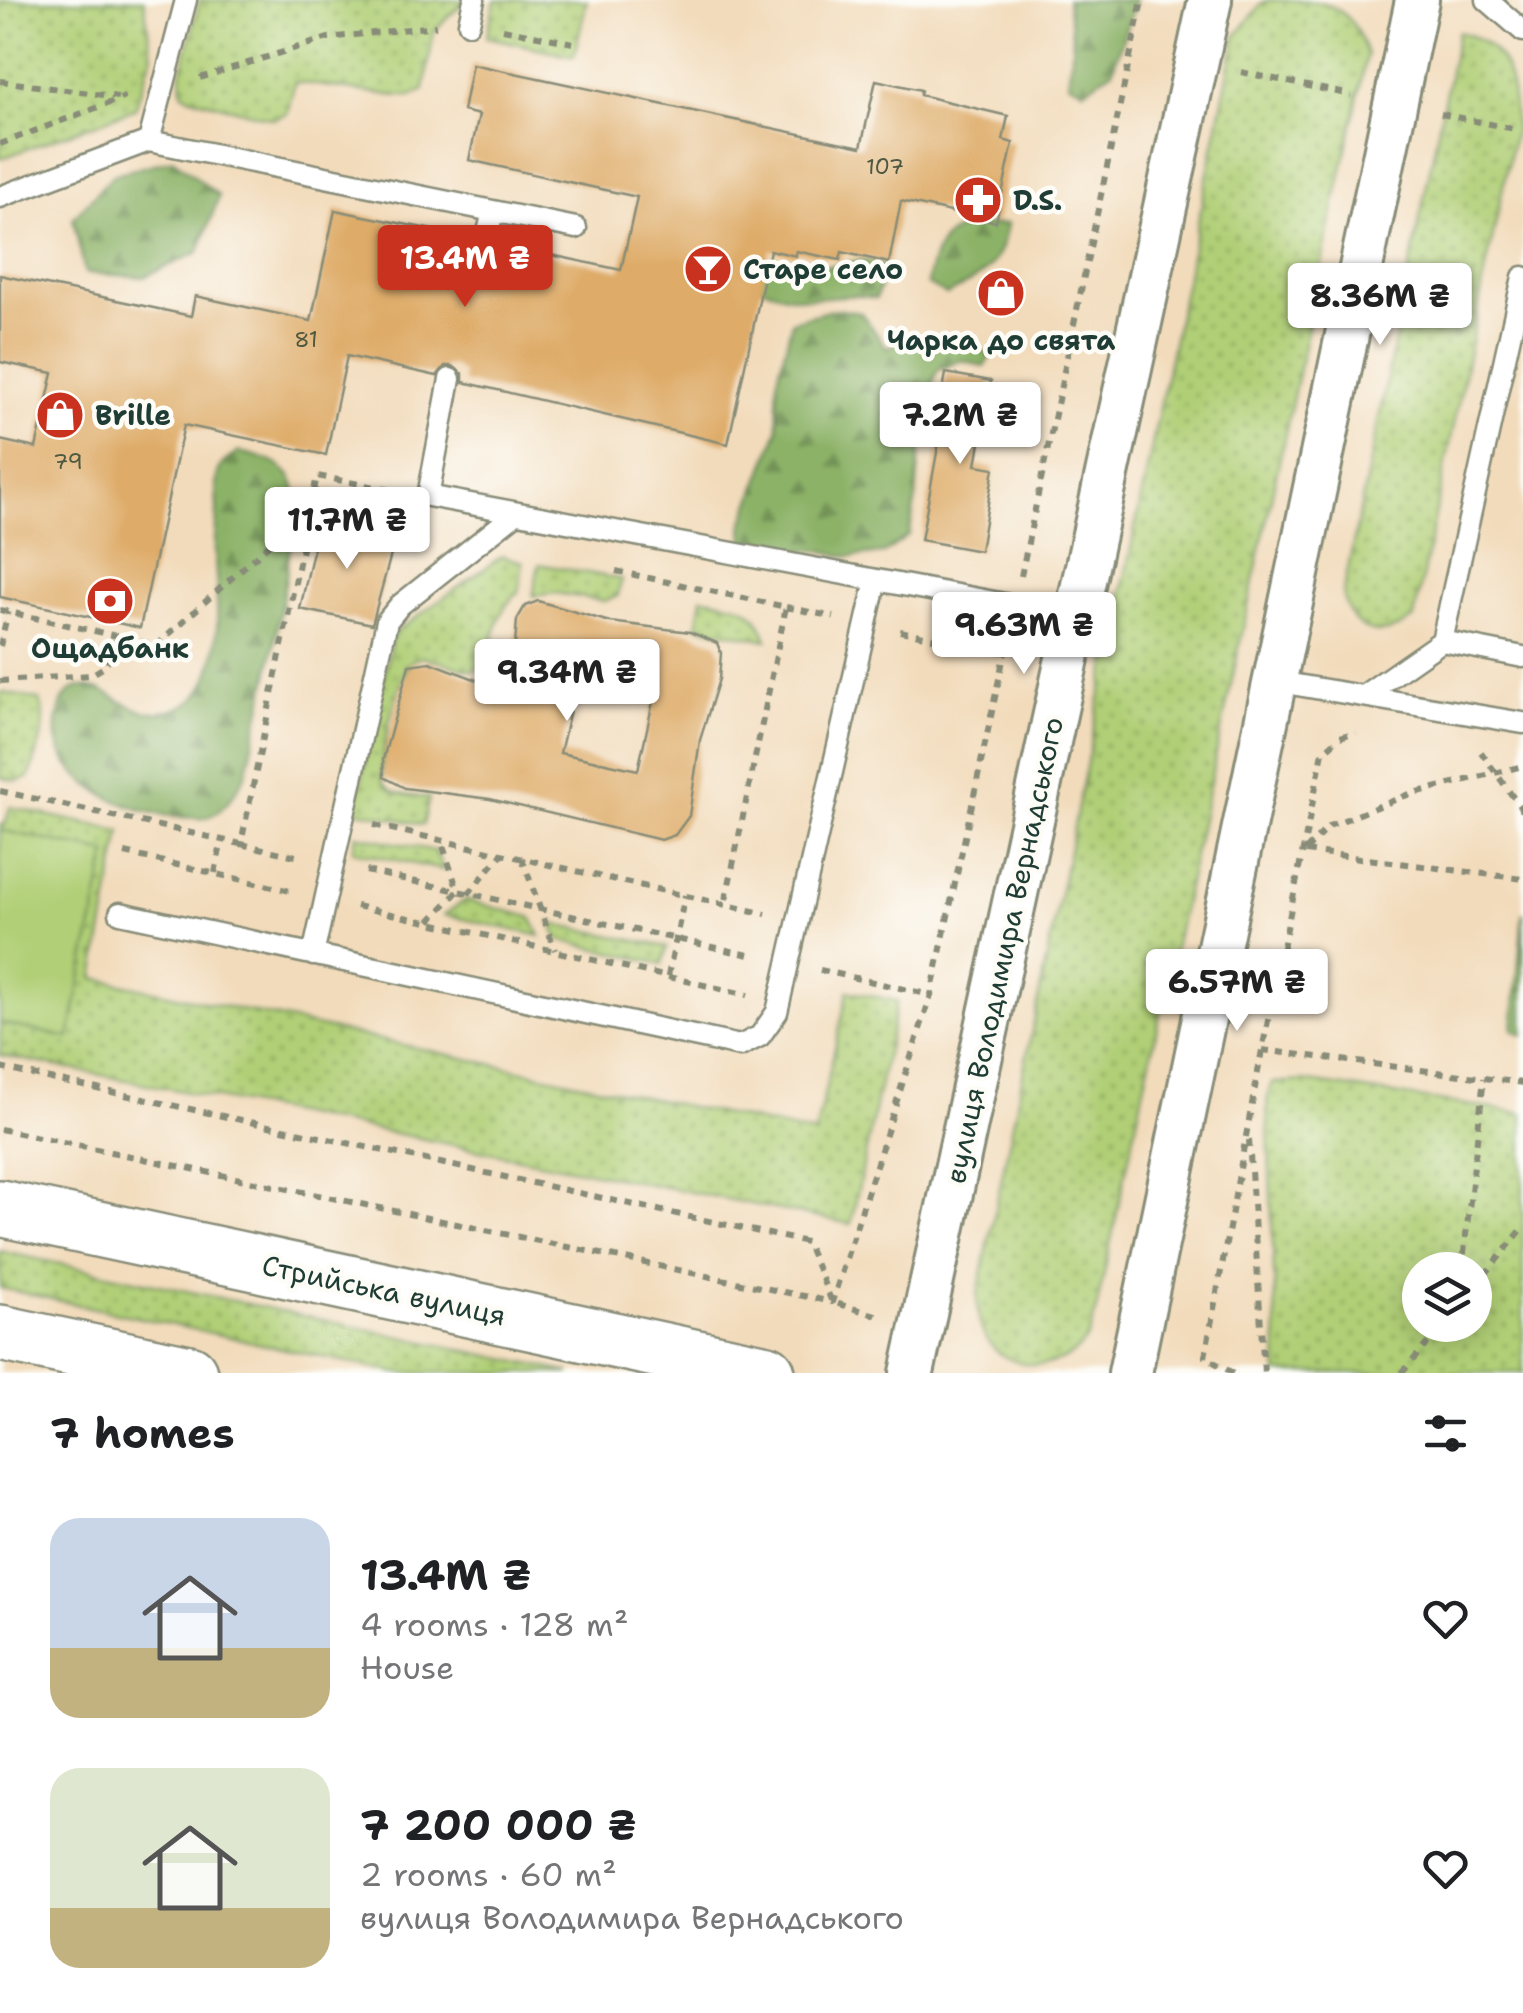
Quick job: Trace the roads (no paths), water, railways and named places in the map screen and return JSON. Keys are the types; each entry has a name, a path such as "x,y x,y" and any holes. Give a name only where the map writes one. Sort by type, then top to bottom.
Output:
{"main road":[{"name":"Стрийська вулиця","path":"0,1208 682,1363 767,1373"},
{"path":"0,1333 188,1373"}],"street":[{"name":"вулиця Володимира Вернадського","path":"912,1373 1210,0"},
{"path":"1130,1373 1418,0"}],"lane":[{"path":"150,141 186,0"},
{"path":"469,22 474,0"},
{"path":"1493,1 1523,31"},
{"path":"0,198 150,141 576,228"},
{"path":"486,241 494,211"},
{"path":"1364,696 1442,641 1523,277"},
{"path":"450,379 428,496 1074,617"},
{"path":"312,955 386,621 400,604 515,514"},
{"path":"120,913 740,1046 760,1036 779,1002 876,580"},
{"path":"1442,641 1523,656"},
{"path":"1273,681 1523,722"}],"place":[{"name":"D.S.","path":"978,200"},
{"name":"Старе село","path":"708,269"},
{"name":"Чарка до свята","path":"1001,293"},
{"name":"Brille","path":"60,415"},
{"name":"Ощадбанк","path":"110,601"}]}
